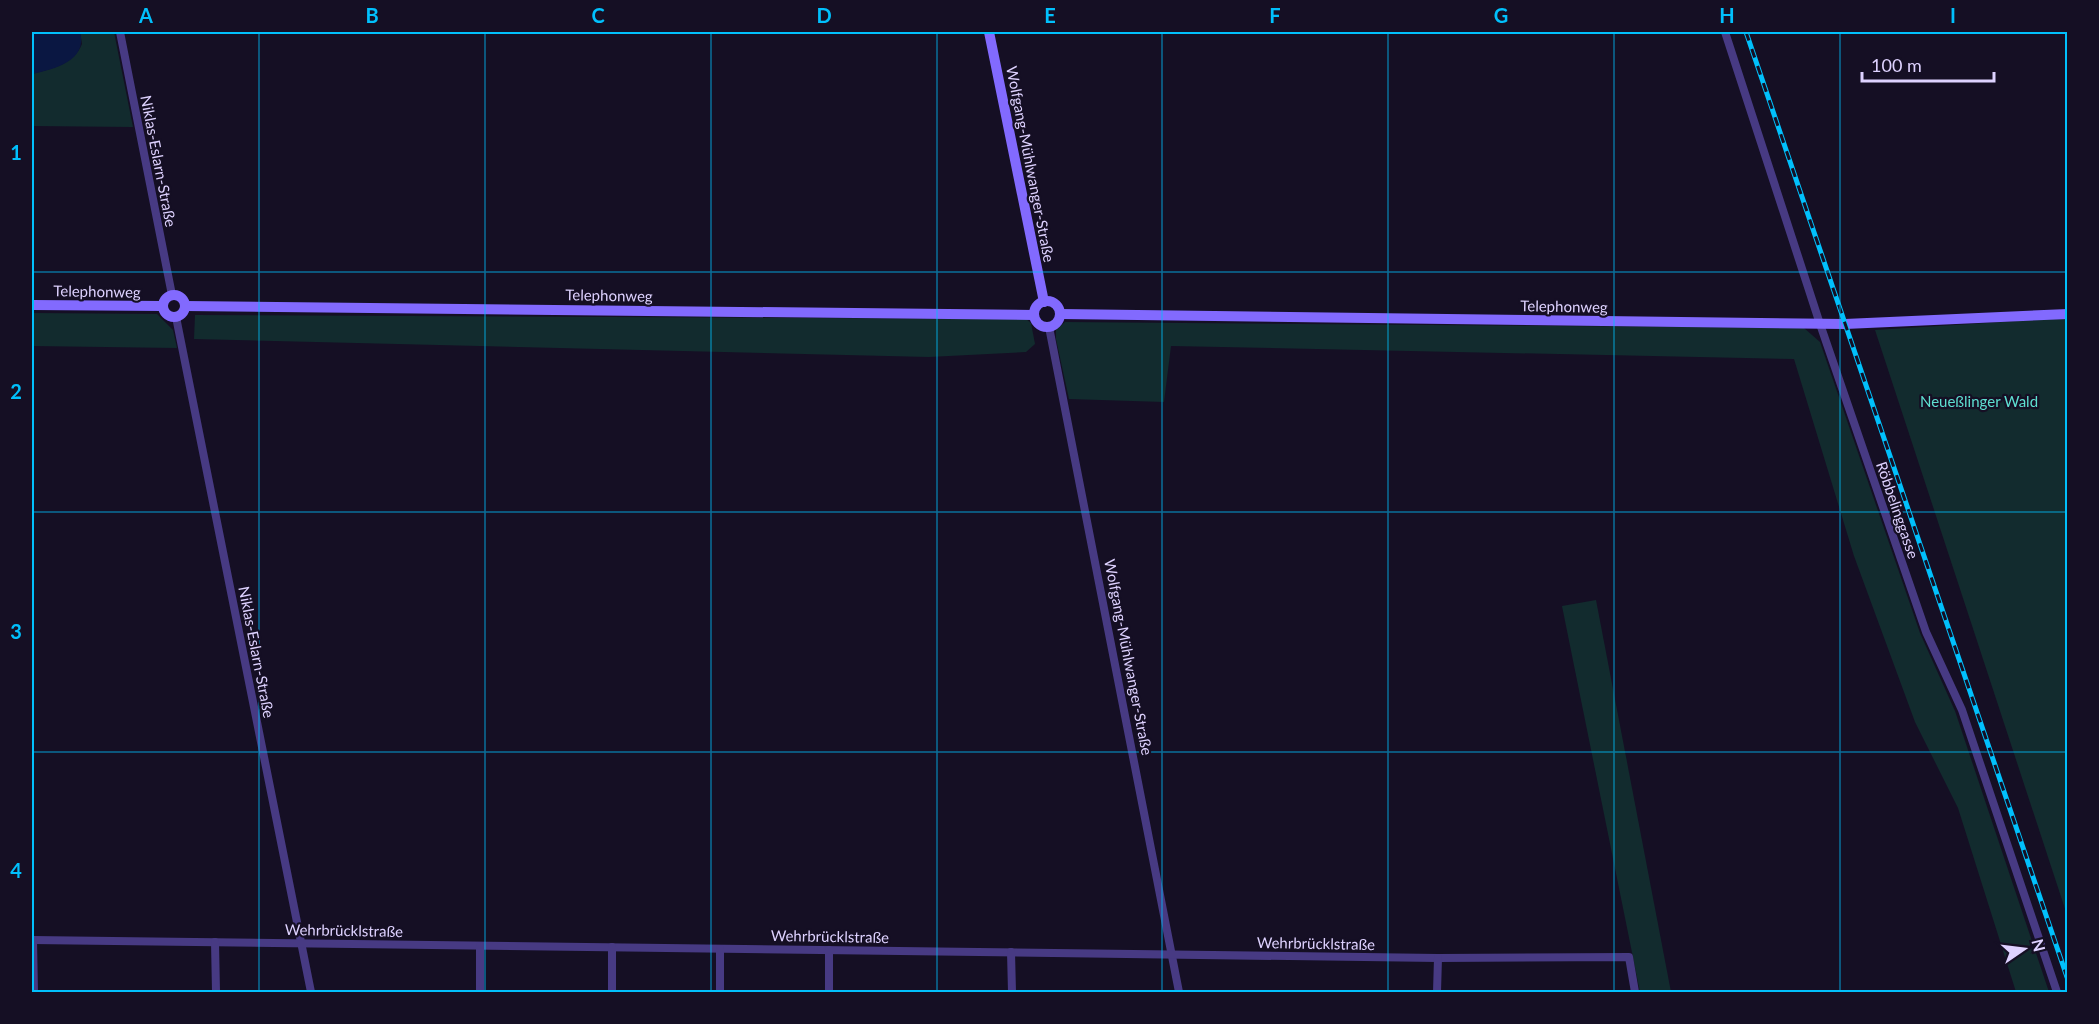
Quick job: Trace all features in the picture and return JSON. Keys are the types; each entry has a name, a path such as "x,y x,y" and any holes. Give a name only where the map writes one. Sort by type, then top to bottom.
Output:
{"street":[{"name":"Niklas-Eslarn-Straße","path":"120,32 172,295"},
{"name":"Wolfgang-Mühlwanger-Straße","path":"989,32 1044,302"},
{"name":"Röbbelinggasse","path":"1725,32 1820,324 1926,632 1962,710 2057,993"},
{"path":"172,295 182,299 185,306 183,313 176,317 168,316 162,306 165,299 172,295"},
{"path":"1044,302 1056,306 1059,314 1054,325 1049,327 1038,324 1034,315 1036,306 1044,302"},
{"name":"Telephonweg","path":"32,305 162,306"},
{"name":"Telephonweg","path":"185,306 1034,315"},
{"name":"Telephonweg","path":"1059,314 1874,324 2067,314"},
{"name":"Niklas-Eslarn-Straße","path":"176,317 310,993"},
{"name":"Wolfgang-Mühlwanger-Straße","path":"1049,327 1179,993"},
{"path":"32,940 34,993"},
{"name":"Wehrbrücklstraße","path":"32,940 1438,958 1629,957 1635,993"},
{"path":"215,942 216,993"},
{"path":"480,946 480,993"},
{"path":"612,947 612,993"},
{"path":"720,949 720,993"},
{"path":"829,950 829,993"},
{"path":"1011,951 1012,993"},
{"path":"1437,993 1438,958"}],"green space":[{"path":"80,32 114,32 133,127 32,126 32,74 54,68 74,56 82,44"},
{"path":"32,313 157,314 173,330 177,348 32,346"},
{"path":"195,315 1026,319 1031,323 1035,344 1026,352 929,357 194,339"},
{"name":"Neueßlinger Wald","path":"2067,318 2067,915 1875,330"},
{"path":"1065,322 1804,328 1820,342 1920,633 1955,711 2049,992 2016,992 1958,808 1915,722 1854,556 1794,359 1171,346 1164,402 1069,399 1056,339 1056,330"},
{"path":"1596,600 1671,992 1640,992 1562,606"}],"water":[{"path":"32,32 80,32 79,50 67,62 32,74"}],"railway":[{"path":"1746,32 2068,980"}]}
